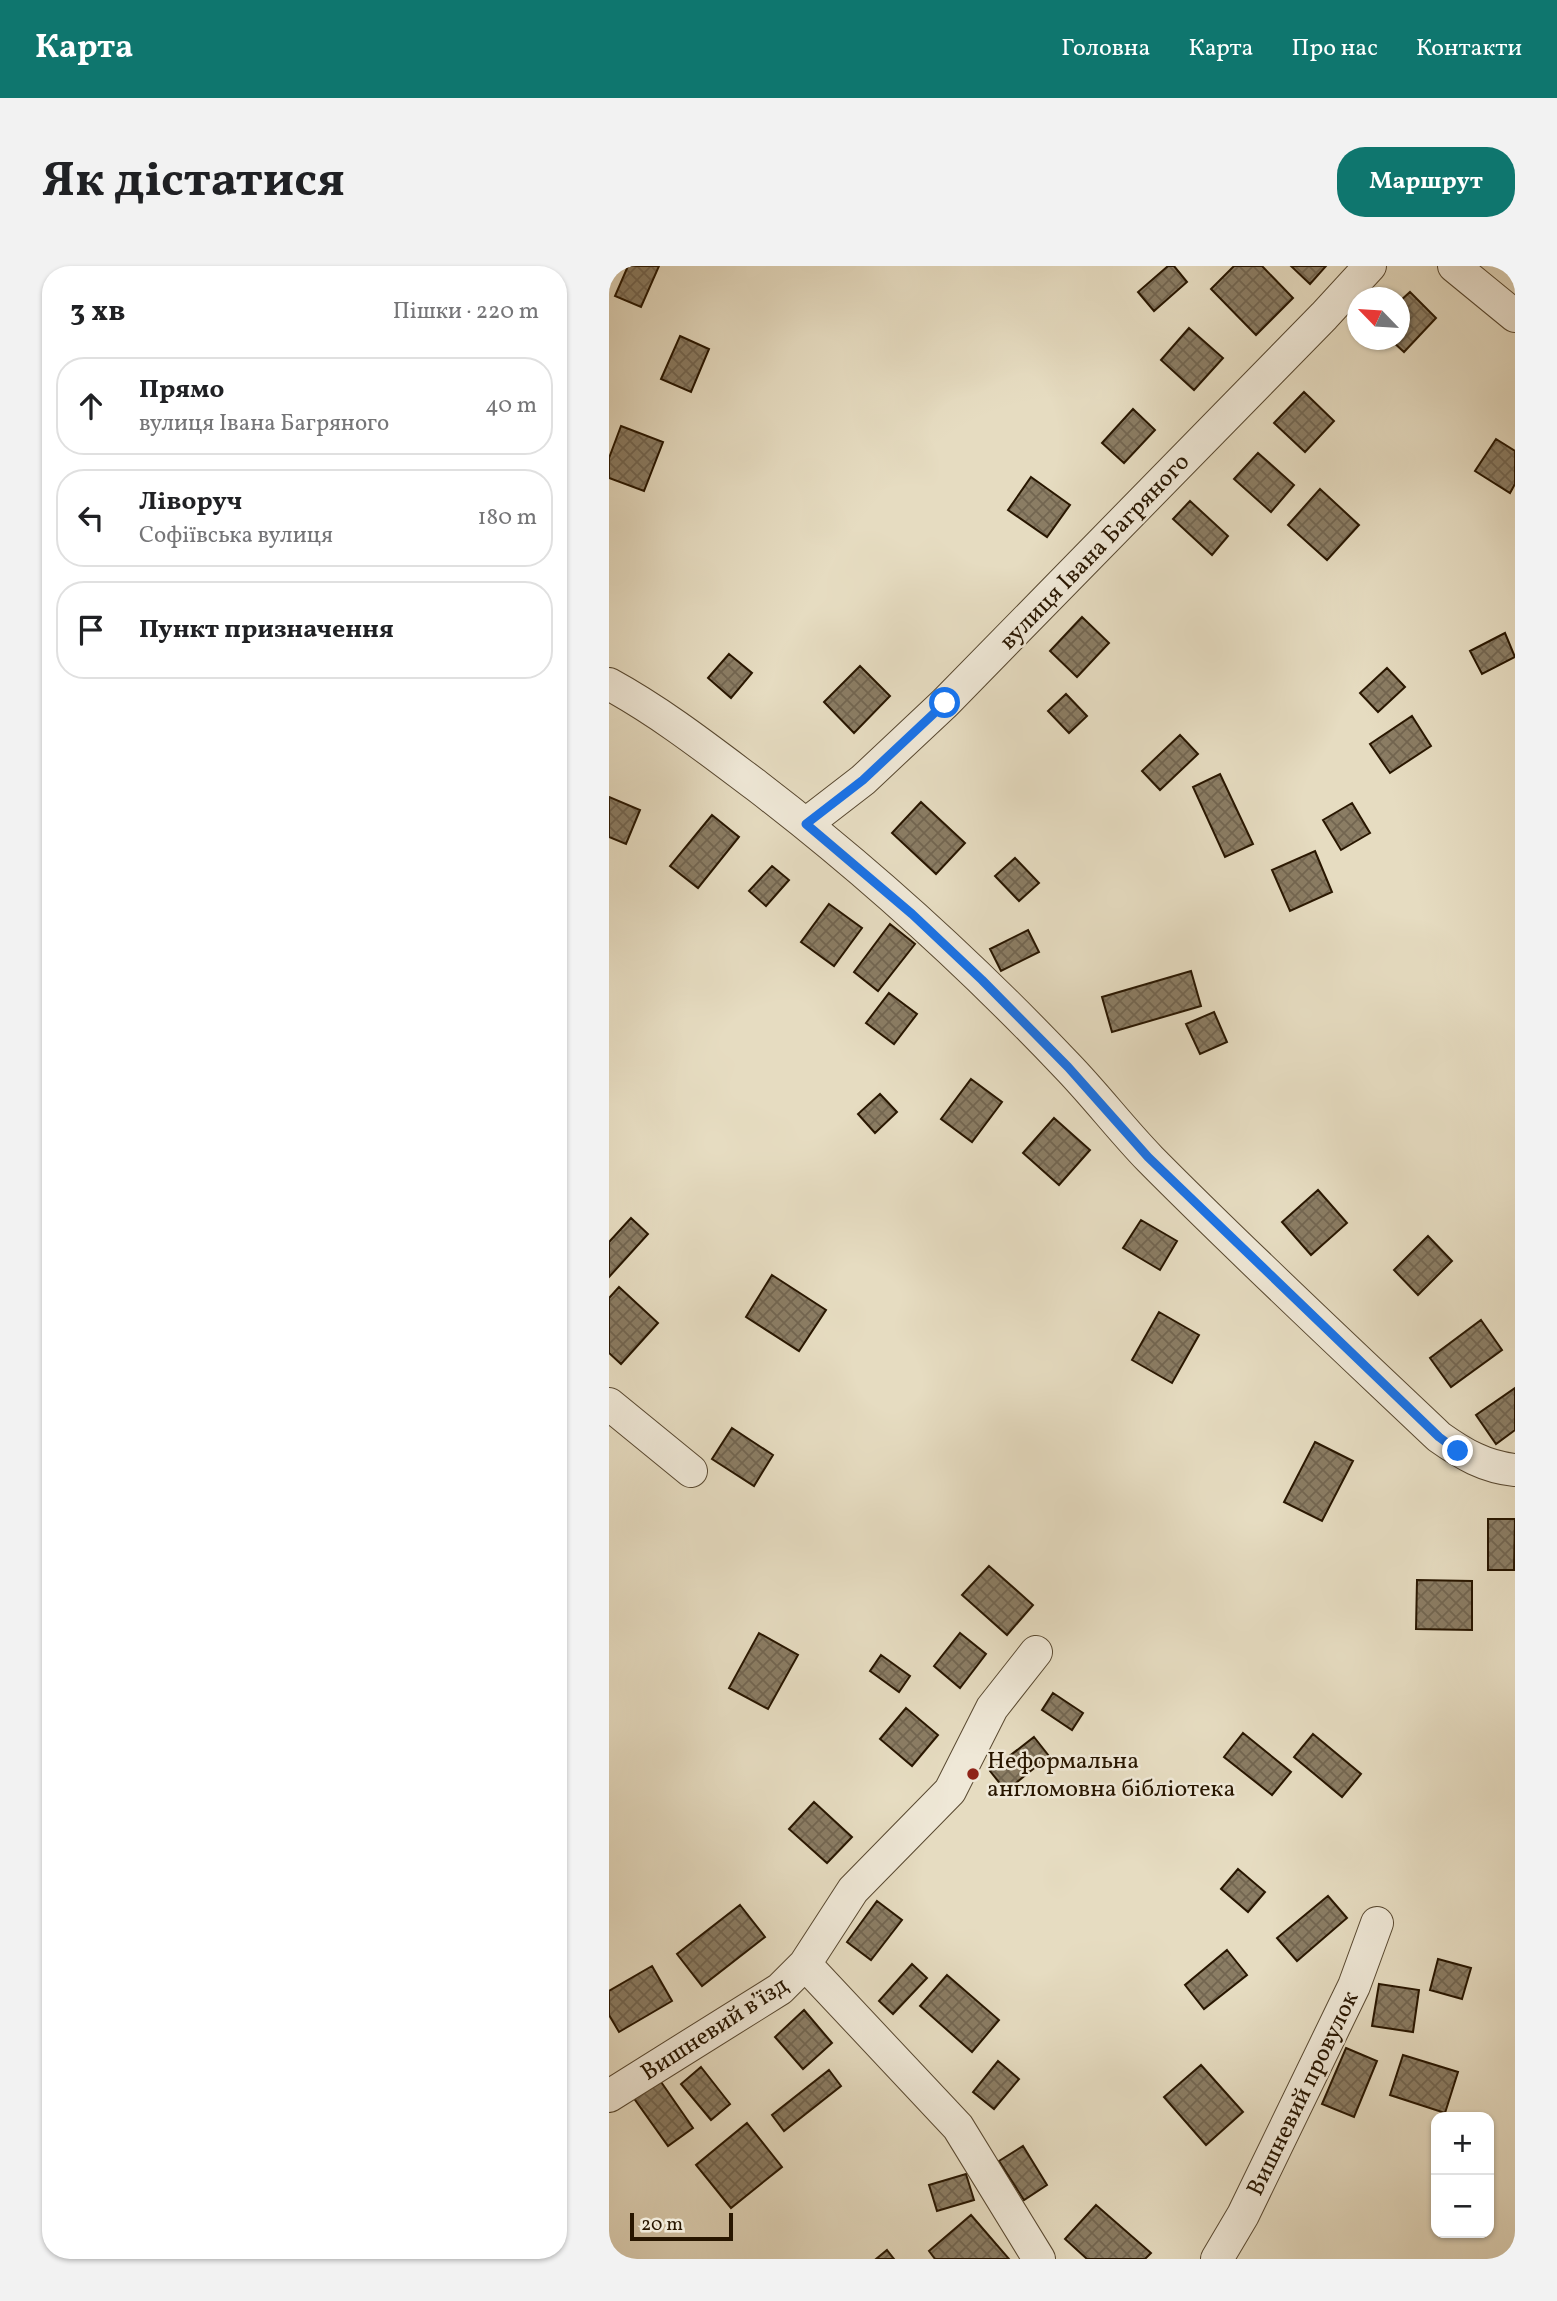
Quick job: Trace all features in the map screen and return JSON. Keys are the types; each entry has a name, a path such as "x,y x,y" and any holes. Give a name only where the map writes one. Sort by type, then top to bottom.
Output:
{"street":[{"name":"вулиця Івана Багряного","path":"806,824 863,780 945,703 1370,266"},
{"path":"1454,266 1515,316"},
{"path":"609,684 655,710 806,824 912,914 1068,1067 1148,1157 1439,1437 1476,1461 1499,1469 1515,1470"},
{"path":"609,1404 691,1471"},
{"name":"Вишневий в’їзд","path":"609,2096 780,1989 805,1964 853,1891 950,1791 992,1708 1036,1652"},
{"name":"Вишневий провулок","path":"1217,2259 1243,2215 1355,1986 1377,1923"},
{"path":"805,1964 958,2127 1039,2259"}],"building":[{"path":"628,266 659,266 641,307 615,296"},
{"path":"1168,266 1174,266 1187,282 1154,311 1138,292"},
{"path":"1234,266 1262,266 1293,298 1256,335 1211,289"},
{"path":"1291,266 1326,266 1310,284"},
{"path":"1410,292 1436,318 1410,346"},
{"path":"1189,328 1223,358 1194,390 1161,360"},
{"path":"680,336 709,349 691,392 661,379"},
{"path":"1304,392 1334,421 1305,452 1274,423"},
{"path":"1133,409 1155,430 1124,463 1102,443"},
{"path":"621,426 663,442 644,491 609,478 609,458"},
{"path":"1496,439 1515,451 1515,484 1510,493 1475,471"},
{"path":"1258,453 1294,485 1271,512 1234,479"},
{"path":"1031,477 1070,505 1047,537 1008,510"},
{"path":"1320,489 1359,525 1327,560 1288,525"},
{"path":"1190,501 1228,536 1212,555 1173,519"},
{"path":"1082,617 1109,643 1077,677 1050,651"},
{"path":"1505,633 1515,657 1482,674 1470,651"},
{"path":"729,654 752,673 731,698 708,678"},
{"path":"860,666 890,696 854,733 824,702"},
{"path":"1387,668 1405,687 1378,712 1360,693"},
{"path":"1066,694 1087,716 1069,733 1048,711"},
{"path":"1412,716 1431,746 1390,773 1370,744"},
{"path":"1180,735 1198,754 1160,790 1142,771"},
{"path":"1220,774 1253,844 1225,857 1193,787"},
{"path":"609,797 640,810 626,844 609,837"},
{"path":"921,802 965,843 936,874 892,833"},
{"path":"1352,803 1370,833 1341,850 1323,820"},
{"path":"712,815 739,837 698,888 670,866"},
{"path":"1315,851 1332,892 1290,911 1272,870"},
{"path":"1015,858 1039,883 1019,901 995,876"},
{"path":"772,866 789,880 766,906 749,891"},
{"path":"829,904 862,928 834,966 801,942"},
{"path":"890,924 915,944 878,991 854,972"},
{"path":"1028,930 1039,952 1001,971 990,949"},
{"path":"1191,971 1201,1006 1112,1032 1102,997"},
{"path":"889,993 917,1014 894,1044 866,1023"},
{"path":"1214,1012 1227,1042 1200,1054 1186,1024"},
{"path":"971,1079 1002,1102 972,1142 941,1119"},
{"path":"880,1094 897,1112 875,1133 858,1114"},
{"path":"1054,1118 1090,1150 1059,1185 1023,1153"},
{"path":"1318,1190 1347,1223 1311,1255 1282,1222"},
{"path":"631,1218 648,1234 609,1277 609,1242"},
{"path":"1141,1220 1177,1241 1160,1270 1123,1248"},
{"path":"1428,1236 1452,1261 1418,1295 1394,1270"},
{"path":"772,1275 826,1310 799,1351 746,1317"},
{"path":"619,1287 658,1323 621,1364 609,1353 609,1298"},
{"path":"1159,1312 1199,1335 1172,1383 1132,1360"},
{"path":"1481,1320 1502,1350 1451,1387 1430,1358"},
{"path":"1515,1388 1515,1430 1496,1444 1476,1415"},
{"path":"732,1428 773,1455 754,1486 712,1459"},
{"path":"1315,1442 1353,1461 1322,1521 1284,1502"},
{"path":"1488,1519 1515,1519 1514,1570 1488,1570"},
{"path":"989,1566 1033,1605 1007,1635 962,1595"},
{"path":"1417,1580 1472,1581 1472,1630 1416,1629"},
{"path":"759,1633 798,1655 768,1709 729,1688"},
{"path":"960,1633 986,1654 960,1688 934,1666"},
{"path":"881,1655 910,1676 899,1692 870,1671"},
{"path":"1053,1693 1083,1713 1072,1730 1042,1710"},
{"path":"906,1708 938,1735 912,1766 880,1739"},
{"path":"1243,1733 1291,1772 1272,1795 1224,1757"},
{"path":"1313,1734 1361,1774 1342,1797 1294,1757"},
{"path":"1034,1737 1049,1756 1006,1791 990,1771"},
{"path":"814,1802 852,1837 827,1863 789,1829"},
{"path":"1238,1869 1265,1892 1248,1912 1221,1889"},
{"path":"1328,1896 1347,1918 1297,1961 1277,1938"},
{"path":"877,1901 902,1920 871,1960 847,1942"},
{"path":"740,1905 765,1937 702,1986 677,1954"},
{"path":"1227,1950 1247,1975 1204,2009 1185,1985"},
{"path":"1438,1959 1471,1968 1462,1999 1430,1990"},
{"path":"912,1964 927,1978 893,2014 879,2001"},
{"path":"652,1966 672,2001 619,2032 609,2015 609,1991"},
{"path":"947,1975 999,2020 972,2052 920,2006"},
{"path":"1379,1984 1419,1990 1413,2032 1372,2026"},
{"path":"804,2010 832,2043 803,2069 775,2037"},
{"path":"1346,2048 1377,2061 1354,2117 1322,2104"},
{"path":"1403,2055 1458,2072 1445,2112 1390,2095"},
{"path":"998,2061 1019,2079 994,2109 973,2092"},
{"path":"1201,2065 1243,2112 1206,2145 1164,2097"},
{"path":"701,2067 730,2104 711,2120 681,2084"},
{"path":"829,2070 841,2086 784,2131 772,2115"},
{"path":"659,2079 693,2128 668,2146 633,2097"},
{"path":"747,2123 782,2167 731,2208 696,2165"},
{"path":"1023,2146 1047,2185 1024,2200 999,2161"},
{"path":"966,2174 974,2200 937,2211 929,2185"},
{"path":"1096,2205 1151,2253 1145,2259 1087,2259 1065,2239"},
{"path":"971,2215 1009,2259 935,2259 929,2251"},
{"path":"887,2250 894,2259 876,2259"}],"place":[{"name":"Неформальна англомовна бібліотека","path":"973,1774"}],"route":[{"path":"945,703 863,780 806,824 912,914 982,980 1068,1067 1148,1157 1439,1437 1458,1451"}]}
